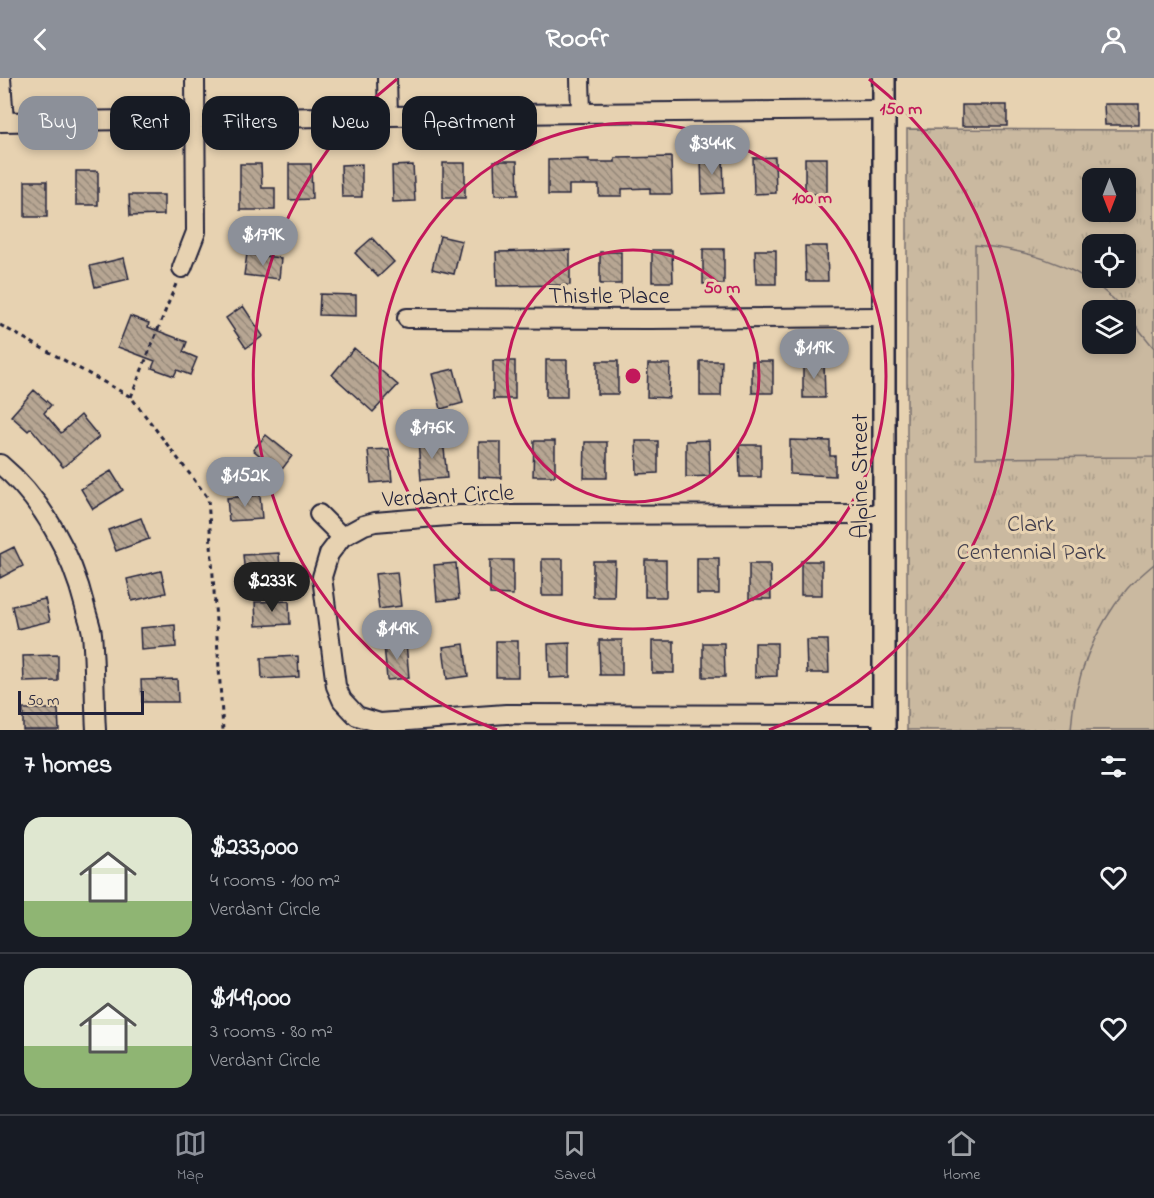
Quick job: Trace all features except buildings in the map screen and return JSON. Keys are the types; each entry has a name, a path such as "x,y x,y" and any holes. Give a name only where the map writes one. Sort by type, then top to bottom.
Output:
{"street":[{"path":"1,78 2,122 311,117"},
{"path":"182,268 196,232 195,78"},
{"path":"387,78 387,96"},
{"path":"580,78 581,113"},
{"name":"Alpine Street","path":"884,78 884,722"},
{"path":"390,116 884,111"},
{"name":"Thistle Place","path":"407,318 650,320 883,317"},
{"path":"0,464 9,471 43,512 63,545 79,581 92,632 96,730"},
{"path":"319,514 342,537 329,554 322,577 336,686 353,723 506,714 884,722"},
{"name":"Verdant Circle","path":"342,537 364,525 375,522 460,515 885,514"}],"path":[{"path":"131,397 182,268"},
{"path":"0,325 131,397 208,498 223,730"}],"green space":[{"name":"Clark Centennial Park","path":"907,129 1154,130 1154,730 907,730"},
{"path":"975,245 1017,251 1056,263 1082,276 1082,288 1100,288 1114,300 1082,300 1082,354 1136,354 1136,326 1154,348 1154,457 976,458"},
{"path":"1154,564 1154,730 1071,730 1081,673 1096,637 1115,604 1127,589"}]}
